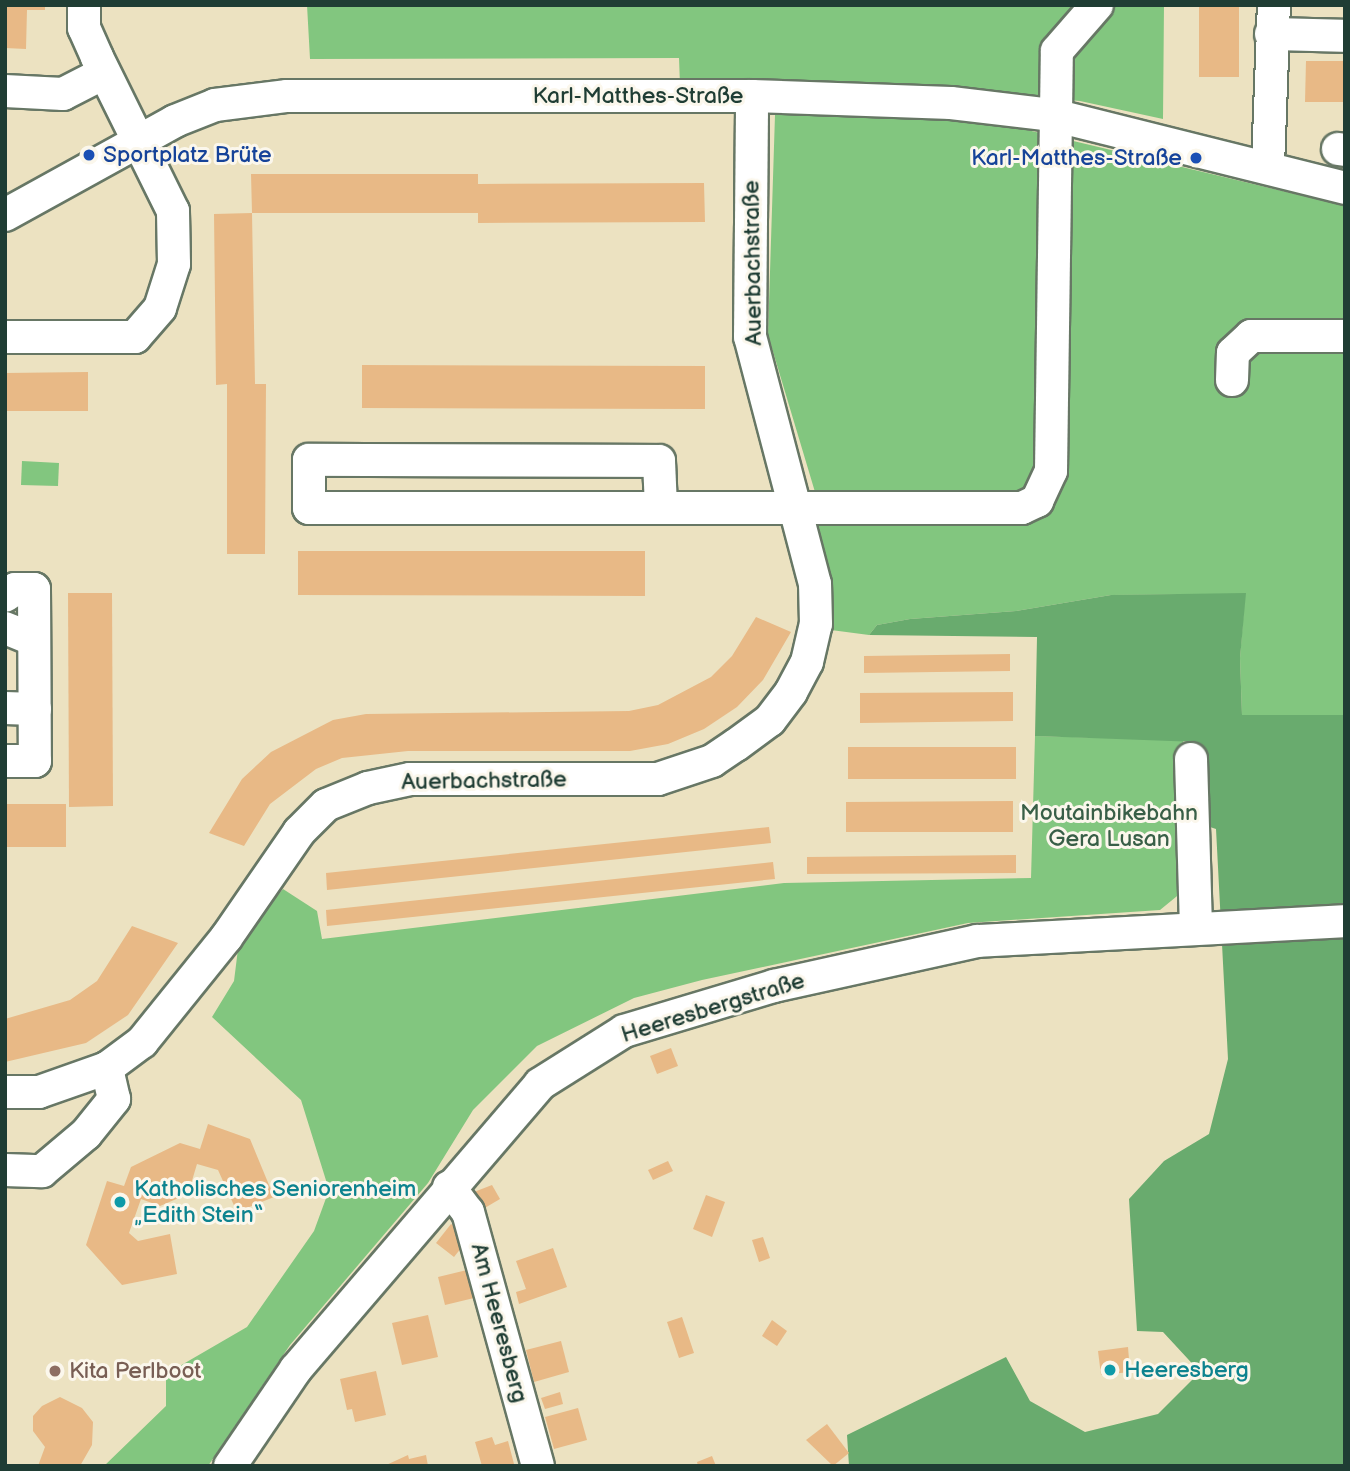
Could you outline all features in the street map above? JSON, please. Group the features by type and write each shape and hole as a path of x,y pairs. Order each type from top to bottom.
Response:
{"street":[{"path":"5,337 135,337 160,308 174,250 173,211 84,28 83,5"},
{"path":"661,507 659,461 309,460 309,508 1022,508 1037,501 1051,471 1053,115 1057,51 1097,5"},
{"path":"1268,166 1272,20 1345,36"},
{"path":"5,91 63,94 104,73"},
{"name":"Karl-Matthes-Straße","path":"5,215 137,141 215,105 286,96 752,96 951,103 1053,115 1268,166 1345,188"},
{"name":"Auerbachstraße","path":"5,1092 39,1092 107,1068 142,1042 226,938 299,832 326,805 368,788 410,779 658,779 712,761 770,719 807,662 816,624 816,584 799,508 750,337 752,96"},
{"path":"1232,380 1233,353 1251,336 1345,336"},
{"path":"5,596 15,589 34,589 34,640 20,709 35,761 5,761"},
{"path":"5,628 34,640"},
{"path":"1191,759 1196,928"},
{"name":"Heeresbergstraße","path":"230,1466 296,1369 449,1186 540,1084 625,1031 774,986 977,941 1345,921"},
{"path":"5,1170 43,1171 86,1134 114,1099 107,1068"},
{"name":"Am Heeresberg","path":"449,1186 468,1212 538,1466"}],"green space":[{"path":"307,5 1164,5 1163,119 1080,101 998,94 680,85 679,58 310,59"},
{"path":"891,113 1019,128 1345,206 1345,715 1242,716 1240,658 1245,594 1111,595 1016,611 910,619 877,625 869,635 831,630 815,492 768,335 775,115"},
{"path":"22,461 59,463 58,486 21,485"},
{"path":"1246,593 1240,658 1242,715 1345,715 1345,1466 849,1466 847,1435 1006,1357 1030,1401 1085,1432 1158,1414 1200,1372 1163,1332 1137,1331 1129,1199 1164,1161 1209,1134 1228,1059 1216,829 1201,824 1198,742 1035,736 1037,637 869,635 877,625 910,619 1016,611 1111,595"},
{"name":"Moutainbikebahn Gera Lusan","path":"1035,736 1183,740 1188,869 1182,892 1160,910 968,923 702,980 634,998 537,1046 473,1110 428,1183 290,1345 208,1466 104,1466 166,1406 166,1374 247,1327 314,1231 329,1190 301,1100 212,1017 234,981 239,941 283,889 317,911 322,939 784,883 1031,878"}],"building":[{"path":"7,5 45,5 45,10 27,10 26,49 5,48"},
{"path":"1199,5 1239,5 1239,77 1199,77"},
{"path":"1306,61 1345,61 1345,102 1305,102"},
{"path":"251,174 478,174 478,184 704,183 705,222 478,223 478,213 252,213"},
{"path":"252,213 255,384 266,384 265,554 227,554 227,384 216,385 214,214"},
{"path":"362,365 705,366 705,409 362,408"},
{"path":"88,372 88,411 5,411 5,373"},
{"path":"298,551 645,551 645,596 298,595"},
{"path":"68,593 112,593 113,806 69,807"},
{"path":"756,617 791,632 763,680 737,707 704,729 668,744 630,751 408,751 342,758 316,769 270,804 244,846 209,833 242,779 271,752 333,720 366,714 629,711 658,705 711,677 732,656"},
{"path":"1010,654 1010,671 864,673 864,656"},
{"path":"1013,692 1013,721 860,723 860,693"},
{"path":"848,747 1016,747 1016,779 848,779"},
{"path":"1013,801 1013,832 846,832 846,802"},
{"path":"5,804 66,804 66,847 5,847"},
{"path":"769,827 771,843 327,890 326,873"},
{"path":"1016,855 1016,873 807,874 807,857"},
{"path":"773,862 775,879 327,926 326,910"},
{"path":"132,926 178,943 128,1015 86,1043 5,1062 5,1019 70,1000 97,981"},
{"path":"671,1048 678,1066 657,1074 650,1056"},
{"name":"Katholisches Seniorenheim „Edith Stein“","path":"208,1124 250,1139 274,1197 237,1212 218,1170 197,1164 188,1194 160,1206 141,1199 129,1233 138,1241 170,1234 177,1274 122,1285 86,1245 107,1181 124,1186 131,1167 180,1143 200,1149"},
{"path":"668,1161 673,1171 653,1180 648,1170"},
{"path":"492,1185 500,1199 483,1209 474,1192"},
{"path":"706,1195 725,1202 712,1237 693,1229"},
{"path":"451,1224 469,1238 454,1257 436,1243"},
{"path":"763,1237 770,1258 759,1262 752,1240"},
{"path":"553,1248 567,1287 519,1304 516,1292 526,1289 516,1261"},
{"path":"467,1270 474,1298 445,1305 438,1277"},
{"path":"428,1315 438,1357 402,1365 392,1323"},
{"path":"682,1317 694,1353 679,1358 667,1322"},
{"path":"772,1320 787,1331 777,1346 762,1336"},
{"path":"561,1341 569,1372 534,1382 526,1350"},
{"path":"1128,1347 1130,1372 1101,1375 1098,1351"},
{"path":"376,1371 386,1415 355,1422 352,1409 347,1410 340,1379"},
{"path":"560,1392 563,1404 545,1409 541,1398"},
{"path":"60,1397 82,1408 93,1422 92,1445 80,1466 38,1466 45,1447 33,1431 33,1416 42,1406"},
{"path":"578,1408 587,1440 554,1449 545,1417"},
{"path":"827,1424 849,1453 833,1466 806,1440"},
{"path":"492,1437 495,1445 508,1441 514,1464 482,1466 475,1442"},
{"path":"408,1455 409,1459 426,1455 428,1466 384,1466"},
{"path":"712,1456 716,1466 698,1466 697,1462"}],"place":[{"name":"Sportplatz Brüte","path":"89,155"},
{"name":"Karl-Matthes-Straße","path":"1196,158"},
{"name":"Katholisches Seniorenheim „Edith Stein“","path":"120,1202"},
{"name":"Heeresberg","path":"1110,1370"},
{"name":"Kita Perlboot","path":"55,1371"}]}
